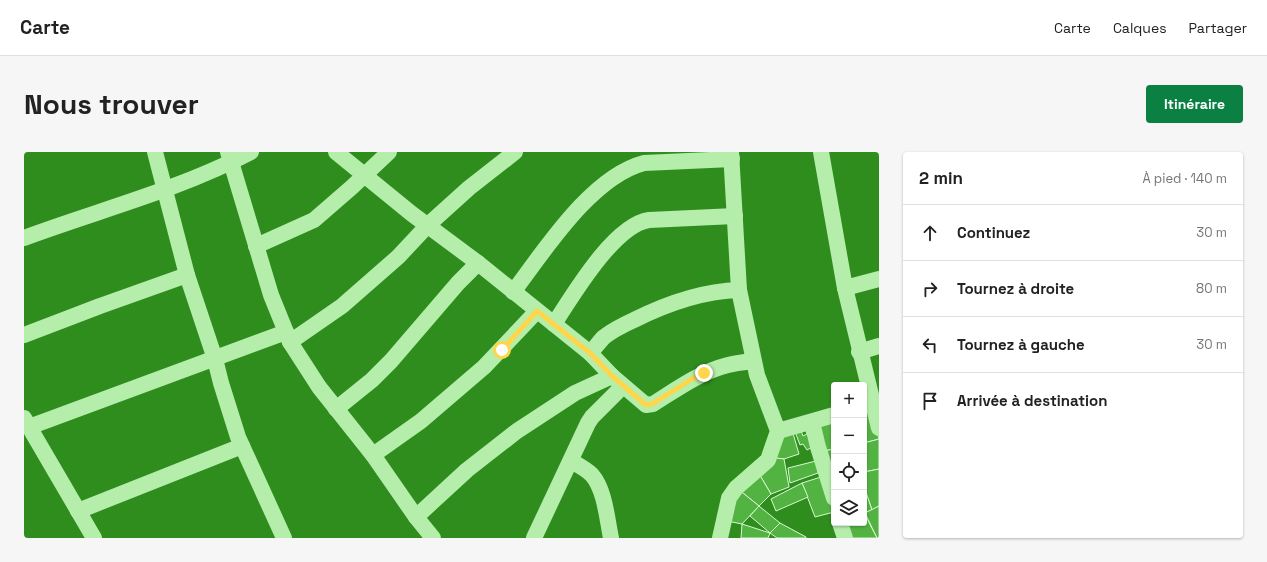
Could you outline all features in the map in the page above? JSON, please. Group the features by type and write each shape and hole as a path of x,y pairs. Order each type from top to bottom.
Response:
{"street":[{"path":"155,152 187,275 242,446 284,538"},
{"path":"24,238 165,189 229,157 251,152"},
{"path":"336,152 412,214 478,264 590,353 643,404 649,405 704,373 728,365 753,361"},
{"path":"256,246 314,220 390,152"},
{"path":"94,538 26,424 215,359 288,337 342,306 398,257 428,225 469,188 515,152"},
{"path":"821,152 845,288 879,428"},
{"path":"513,292 576,212 604,184 618,174 632,166 644,163 731,156 739,290 753,361 761,387 778,431 768,460 736,488 729,498 720,538"},
{"path":"229,157 271,295 288,337 319,387 373,456 416,517 433,538"},
{"path":"554,324 586,274 615,242 636,224 650,220 735,216"},
{"path":"336,409 372,380 391,361 458,283 478,264"},
{"path":"24,335 187,275"},
{"path":"845,288 879,279"},
{"path":"590,353 605,337 617,329 668,305 706,293 723,290 739,290"},
{"path":"373,456 421,421 484,367 537,311"},
{"path":"860,352 879,346"},
{"path":"534,538 588,423 618,381"},
{"path":"416,517 467,470 517,431 575,393 618,381"},
{"path":"778,431 831,416"},
{"path":"812,422 831,490"},
{"path":"78,511 242,446"},
{"path":"571,461 591,474 600,488 611,538"},
{"path":"841,526 845,538"}],"building":[{"path":"870,408 879,439 867,442 867,418 867,409"},
{"path":"831,420 831,450 824,451 817,424"},
{"path":"804,426 816,445 807,450 803,444 800,445 794,429 800,428 803,436 807,434"},
{"path":"792,430 799,454 784,459 776,458 777,435"},
{"path":"879,439 879,469 867,471 867,442"},
{"path":"831,450 831,471 824,451"},
{"path":"776,458 784,459 789,487 771,494 758,472"},
{"path":"816,461 818,473 790,483 788,468"},
{"path":"879,469 879,506 872,510 867,496 867,471"},
{"path":"758,472 771,494 759,506 738,489"},
{"path":"824,476 831,501 831,513 815,517 802,483"},
{"path":"802,483 808,497 776,511 771,499"},
{"path":"738,489 759,506 742,524 727,521"},
{"path":"867,496 872,510 867,512"},
{"path":"759,506 780,523 770,533 750,516"},
{"path":"879,506 879,538 877,538 867,517 867,512"},
{"path":"867,519 877,538 848,538 844,526 867,526"},
{"path":"780,523 806,538 777,538 770,533"},
{"path":"742,524 770,533 768,538 741,538"}],"route":[{"path":"502,350 537,311 590,353 612,376 643,404 652,404 704,373"}]}
